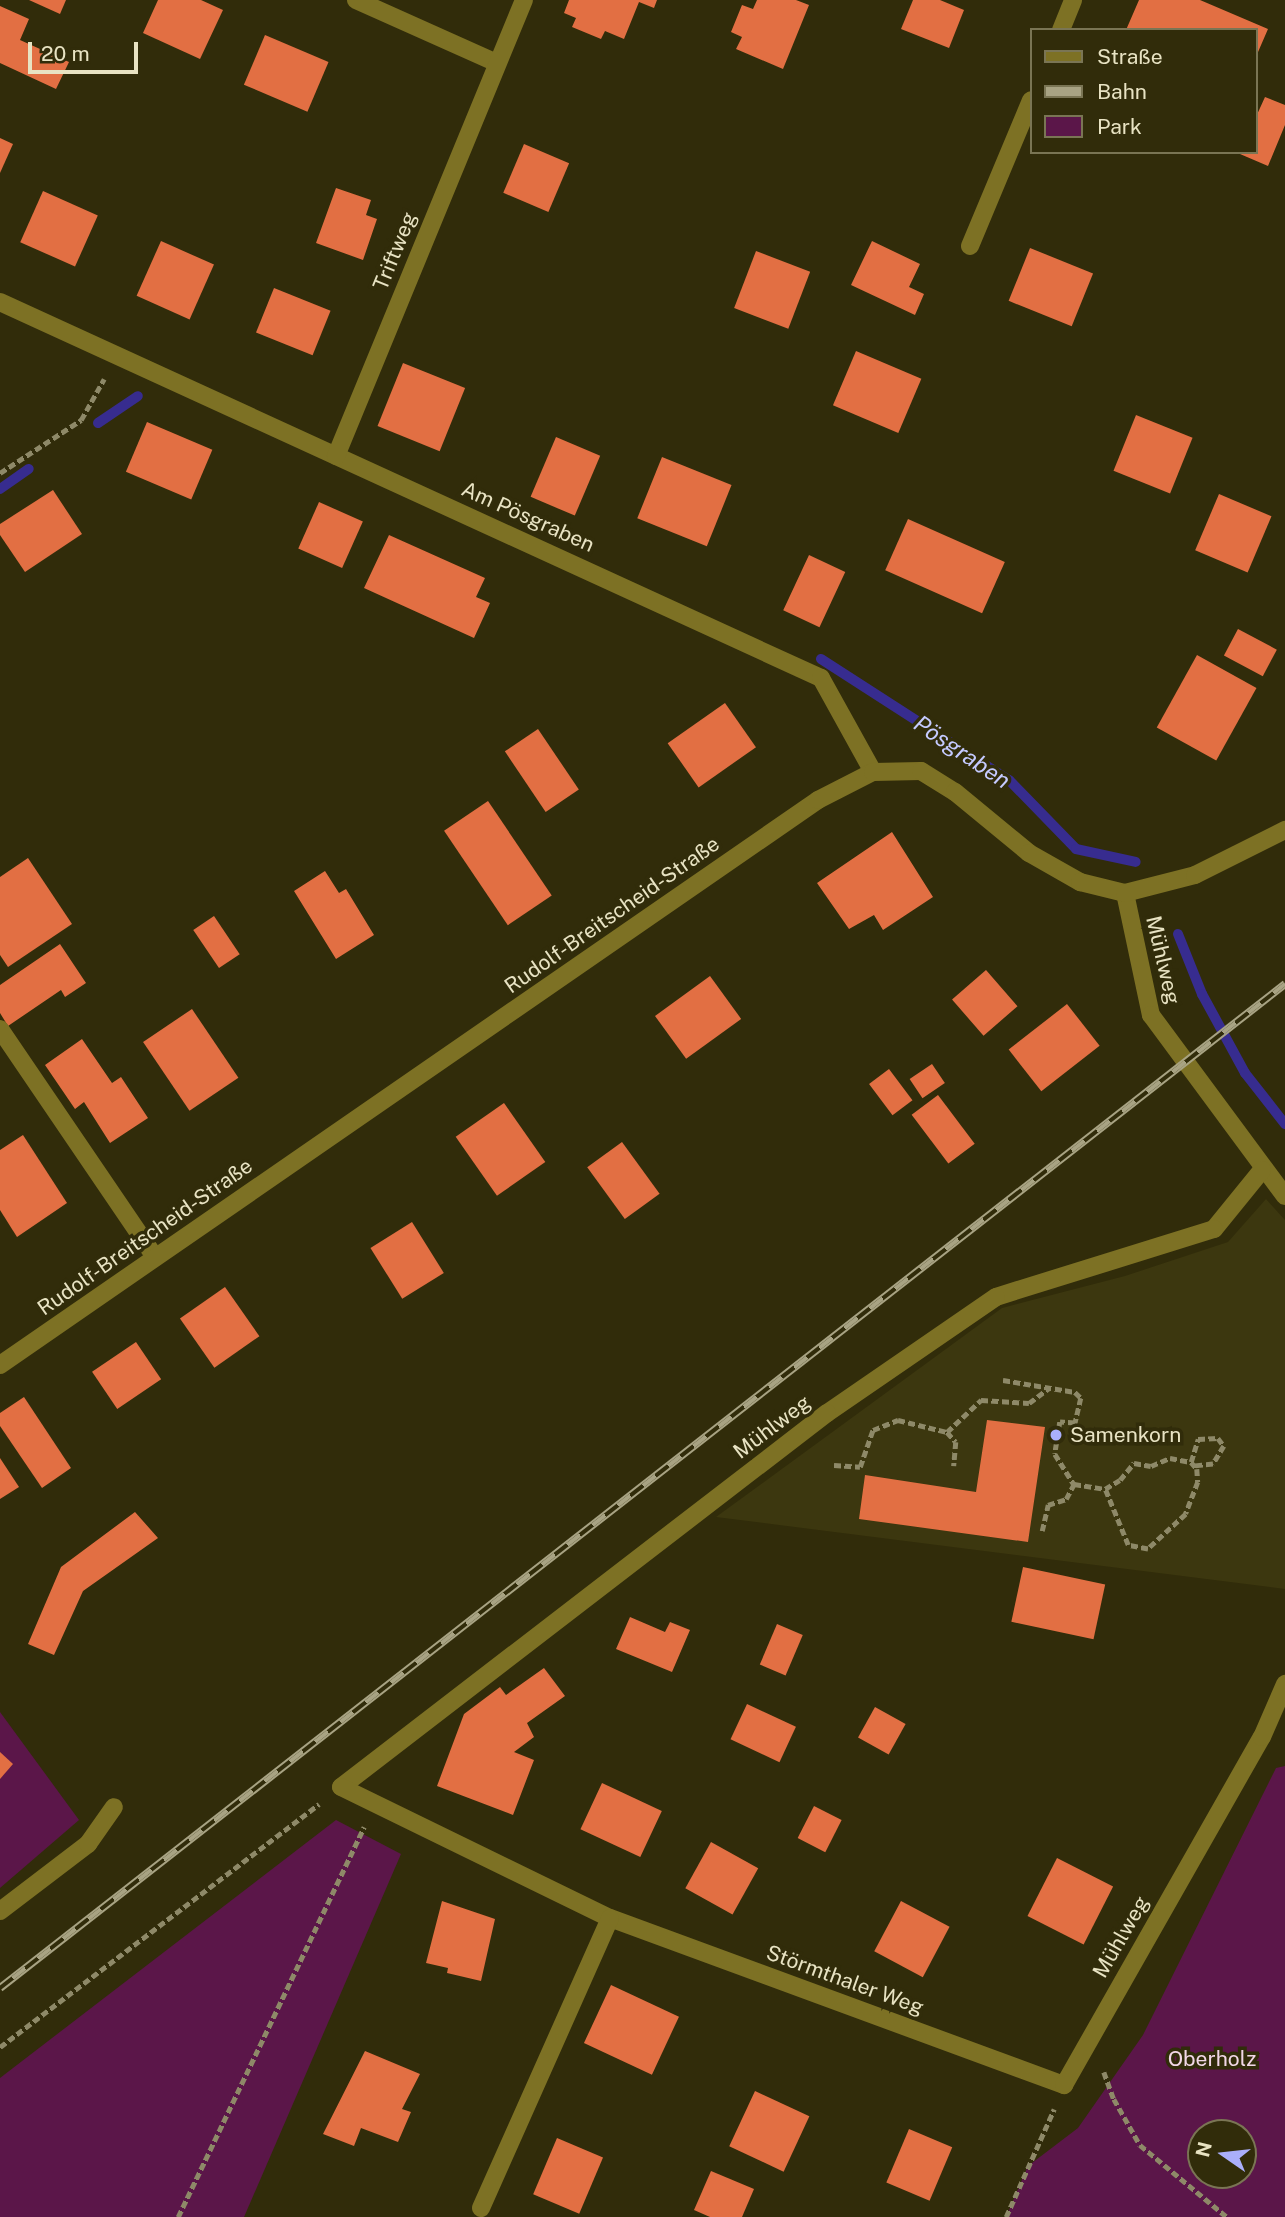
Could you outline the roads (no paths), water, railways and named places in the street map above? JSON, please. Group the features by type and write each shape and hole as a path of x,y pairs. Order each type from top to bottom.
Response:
{"street":[{"path":"356,0 497,63"},
{"name":"Triftweg","path":"336,456 524,0"},
{"path":"1061,28 1073,0"},
{"path":"970,246 1030,102"},
{"name":"Am Pösgraben","path":"0,302 821,678 873,772"},
{"name":"Rudolf-Breitscheid-Straße","path":"0,1365 818,800 873,772 921,771 955,792 1029,853 1080,882 1125,893 1195,875 1285,830"},
{"name":"Mühlweg","path":"1125,893 1151,1015 1262,1170 1285,1196"},
{"path":"0,1029 155,1257"},
{"name":"Mühlweg","path":"341,1787 827,1413 996,1297 1213,1229 1262,1170"},
{"name":"Mühlweg","path":"1064,2085 1262,1737 1285,1685"},
{"name":"Störmthaler Weg","path":"341,1787 610,1918 1064,2085"},
{"path":"0,1911 88,1844 114,1807"},
{"path":"481,2208 610,1918"}],"waterway":[{"name":"Pösgraben","path":"98,423 138,396"},
{"name":"Pösgraben","path":"0,489 29,469"},
{"name":"Pösgraben","path":"821,659 1009,780 1076,849 1136,862"},
{"name":"Pösgraben","path":"1178,934 1202,994 1245,1073 1285,1124"}],"railway":[{"path":"0,1988 1285,984"}],"place":[{"name":"Samenkorn","path":"1056,1435"}],"park label":[{"name":"Oberholz","path":"1212,2059"}]}
